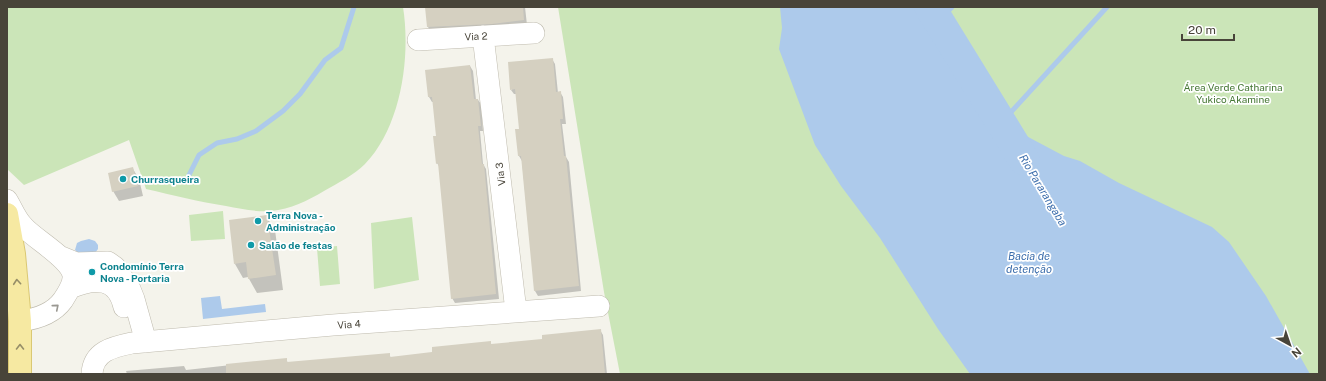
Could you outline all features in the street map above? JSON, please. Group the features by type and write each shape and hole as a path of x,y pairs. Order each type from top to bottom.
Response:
{"main road":[{"path":"7,214 14,254 14,319 20,374"}],"street":[{"name":"Via 2","path":"418,40 534,33"},
{"name":"Via 3","path":"483,36 516,311"},
{"path":"7,200 22,225 59,256 69,267 73,276 70,288 58,307 42,317 14,319"},
{"path":"59,256 76,263 108,262 115,267 127,284 134,299 139,343"},
{"path":"70,288 85,282 99,281 113,287 118,292 139,343"},
{"name":"Via 4","path":"92,374 94,361 102,353 117,346 139,343 202,336 516,311 599,306"}],"green space":[{"path":"7,7 403,7 406,47 404,69 395,111 387,131 377,149 361,168 318,195 299,204 271,211 248,210 146,189 129,140 24,185 7,169"},
{"name":"Área Verde Catharina Yukico Akamine","path":"558,7 1319,7 1319,374 1159,374 991,105 1155,374 620,374 604,292"},
{"path":"223,211 225,239 191,241 189,215"},
{"path":"412,217 419,280 374,289 371,223"},
{"path":"337,246 340,284 320,286 317,248"}],"water":[{"name":"Bacia de detenção","path":"780,7 930,7 1002,123 1064,156 1080,161 1119,183 1212,227 1229,242 1266,296 1310,374 970,374 938,329 880,238 841,186 815,145 779,49 782,28"},
{"path":"89,239 95,241 98,245 98,249 95,253 78,253 75,250 77,243"},
{"path":"220,296 222,309 265,304 266,312 203,319 201,298"}],"building":[{"path":"425,7 523,7 524,20 492,24 427,27"},
{"path":"553,58 556,92 561,91 563,119 560,119 564,156 566,156 579,286 534,291 521,156 518,156 515,129 519,129 515,89 510,90 508,62"},
{"path":"470,65 474,99 478,99 481,126 478,126 482,164 484,164 496,294 451,299 438,163 436,164 433,136 436,136 432,97 428,97 425,70"},
{"name":"Churrasqueira","path":"133,167 138,186 112,192 108,173"},
{"name":"Salão de festas","path":"267,215 276,275 248,279 246,262 234,264 229,220"},
{"path":"601,329 605,374 226,374 226,364 287,358 287,362 390,353 390,357 432,352 432,347 491,341 491,344 542,339 542,335"}],"waterway":[{"path":"189,175 199,155 217,143 237,139 256,131 283,111 300,94 325,60 341,48 354,7"},
{"name":"Rio Pararangaba","path":"930,7 1024,160"},
{"path":"939,21 952,7"},
{"path":"1001,123 1107,7"}],"place":[{"name":"Churrasqueira","path":"123,179"},
{"name":"Terra Nova - Administração","path":"258,221"},
{"name":"Salão de festas","path":"251,245"},
{"name":"Condomínio Terra Nova - Portaria","path":"92,272"}]}
